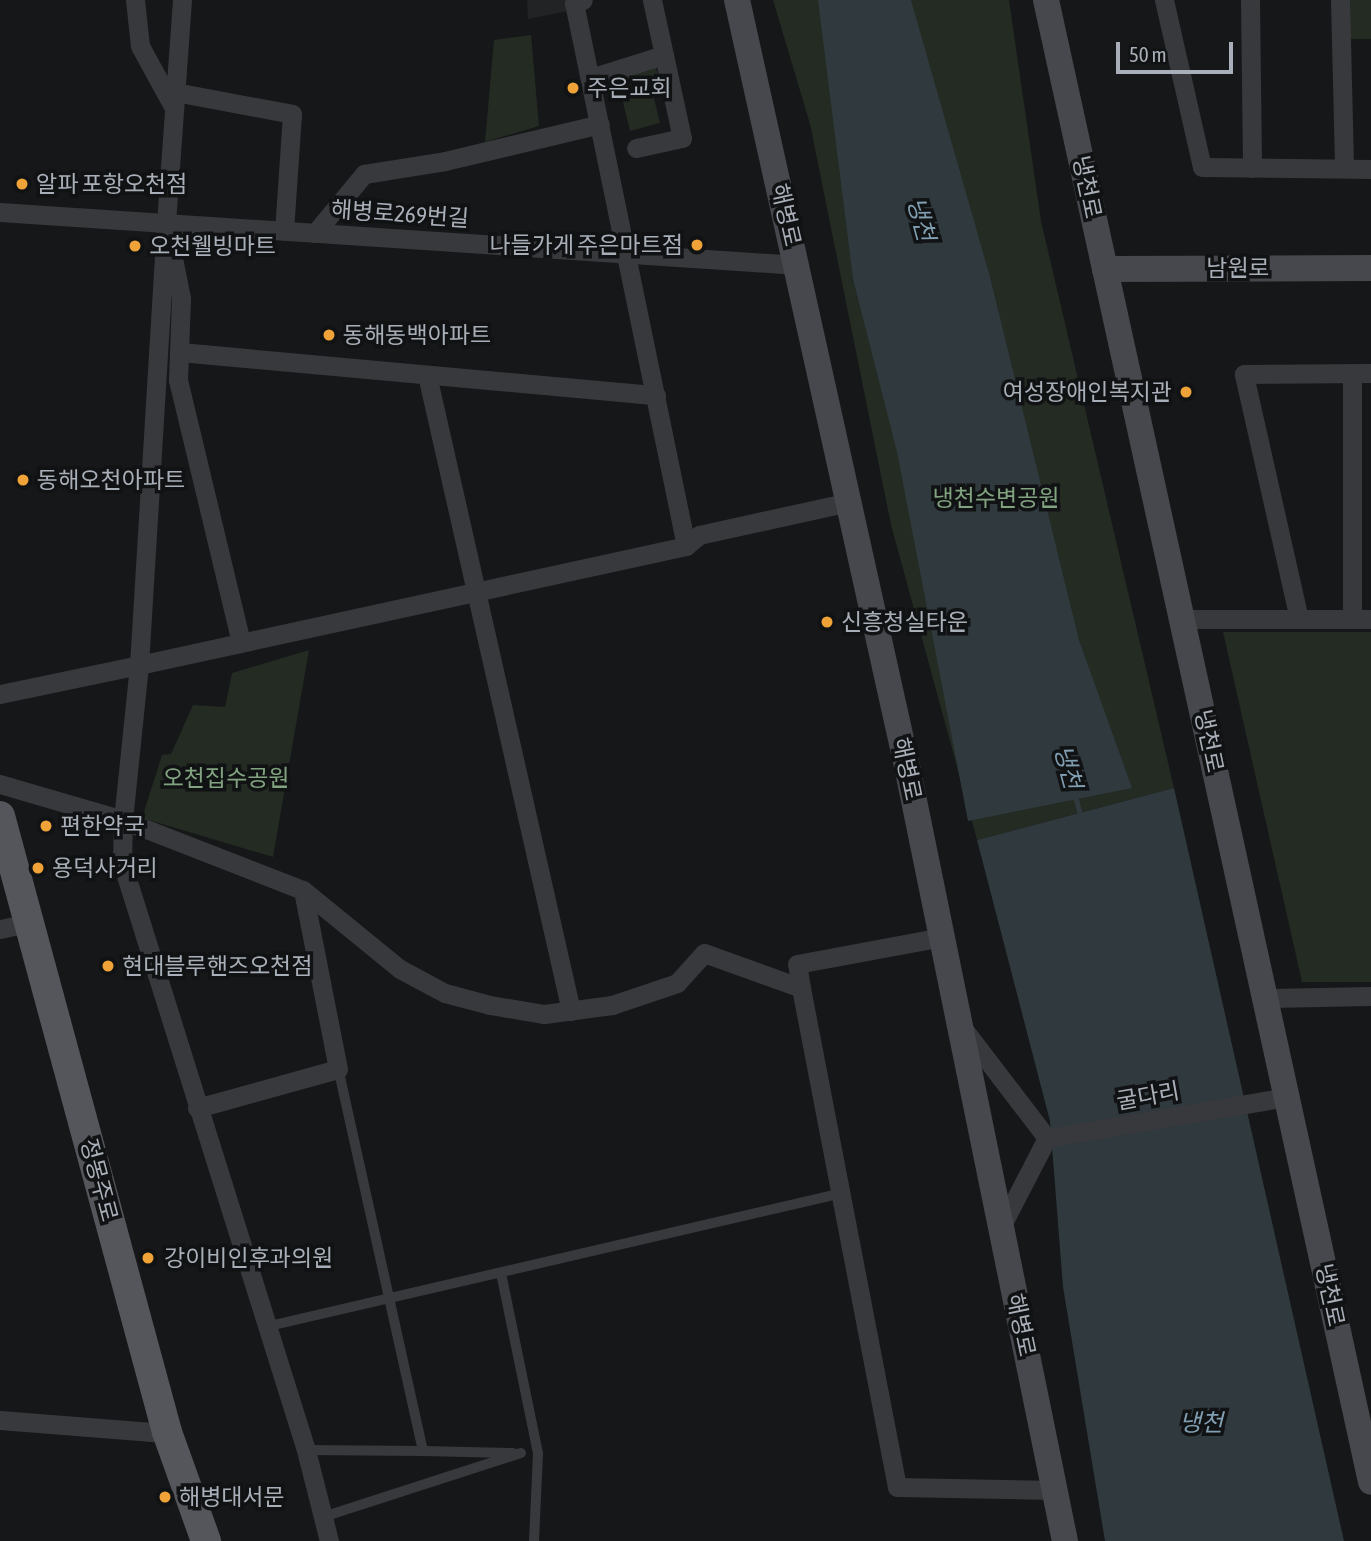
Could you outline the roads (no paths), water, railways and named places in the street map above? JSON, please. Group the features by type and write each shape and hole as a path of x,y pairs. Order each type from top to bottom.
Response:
{"main road":[{"name":"해병로","path":"737,0 849,502 942,937 1065,1541"},
{"name":"냉천로","path":"1046,0 1371,1482"},
{"name":"남원로","path":"1105,269 1371,268"},
{"name":"정몽주로","path":"0,816 167,1433 206,1541"}],"street":[{"path":"135,0 140,46 175,100"},
{"path":"182,0 139,665 123,820 122,863 265,1328 306,1450 329,1541"},
{"path":"583,0 574,3 628,254 686,546"},
{"path":"636,148 682,138 652,0"},
{"path":"1164,0 1202,167 1371,169"},
{"path":"1250,0 1252,168"},
{"path":"1340,0 1344,168"},
{"path":"590,78 664,55"},
{"path":"175,100 292,114 284,231"},
{"path":"315,233 364,174 445,161 600,124"},
{"name":"해병로269번길","path":"0,212 797,265"},
{"path":"166,223 181,298 178,380 242,643"},
{"path":"180,352 656,395"},
{"path":"1182,619 1299,619 1361,619 1361,373 1244,374 1299,619"},
{"path":"427,374 571,1010"},
{"path":"0,694 686,546 699,535 849,502"},
{"path":"0,784 123,820 303,890 371,950 445,993 544,1014 612,1005 677,983 704,953 801,988"},
{"path":"197,1108 338,1069 303,890"},
{"path":"0,929 29,923"},
{"path":"942,937 797,964 838,1194 897,1487 1055,1490"},
{"path":"1265,998 1371,996"},
{"path":"959,1023 1049,1138 1001,1227"},
{"name":"굴다리","path":"1049,1138 1287,1097"},
{"path":"0,1420 167,1433"}],"lane":[{"path":"338,1069 386,1297 423,1451"},
{"path":"265,1328 386,1297 501,1273 838,1194"},
{"path":"501,1273 538,1453 534,1541"},
{"path":"306,1450 538,1453"},
{"path":"323,1517 521,1453"}],"water":[{"name":"냉천수변공원","path":"818,0 911,0 990,277 1079,640 1132,788 968,821 897,452 853,279"},
{"name":"냉천","path":"1174,788 1344,1541 1105,1541 1063,1287 1050,1121 977,840"}],"waterway":[{"name":"냉천","path":"1075,794 1081,816"}],"place":[{"name":"주은교회","path":"573,88"},
{"name":"알파 포항오천점","path":"22,184"},
{"name":"나들가게 주은마트점","path":"697,245"},
{"name":"오천웰빙마트","path":"135,246"},
{"name":"동해동백아파트","path":"329,335"},
{"name":"여성장애인복지관","path":"1186,392"},
{"name":"동해오천아파트","path":"23,480"},
{"name":"신흥청실타운","path":"827,622"},
{"name":"편한약국","path":"46,826"},
{"name":"용덕사거리","path":"38,868"},
{"name":"현대블루핸즈오천점","path":"108,966"},
{"name":"강이비인후과의원","path":"148,1258"},
{"name":"해병대서문","path":"165,1497"}],"park label":[{"name":"오천집수공원","path":"226,778"}]}
